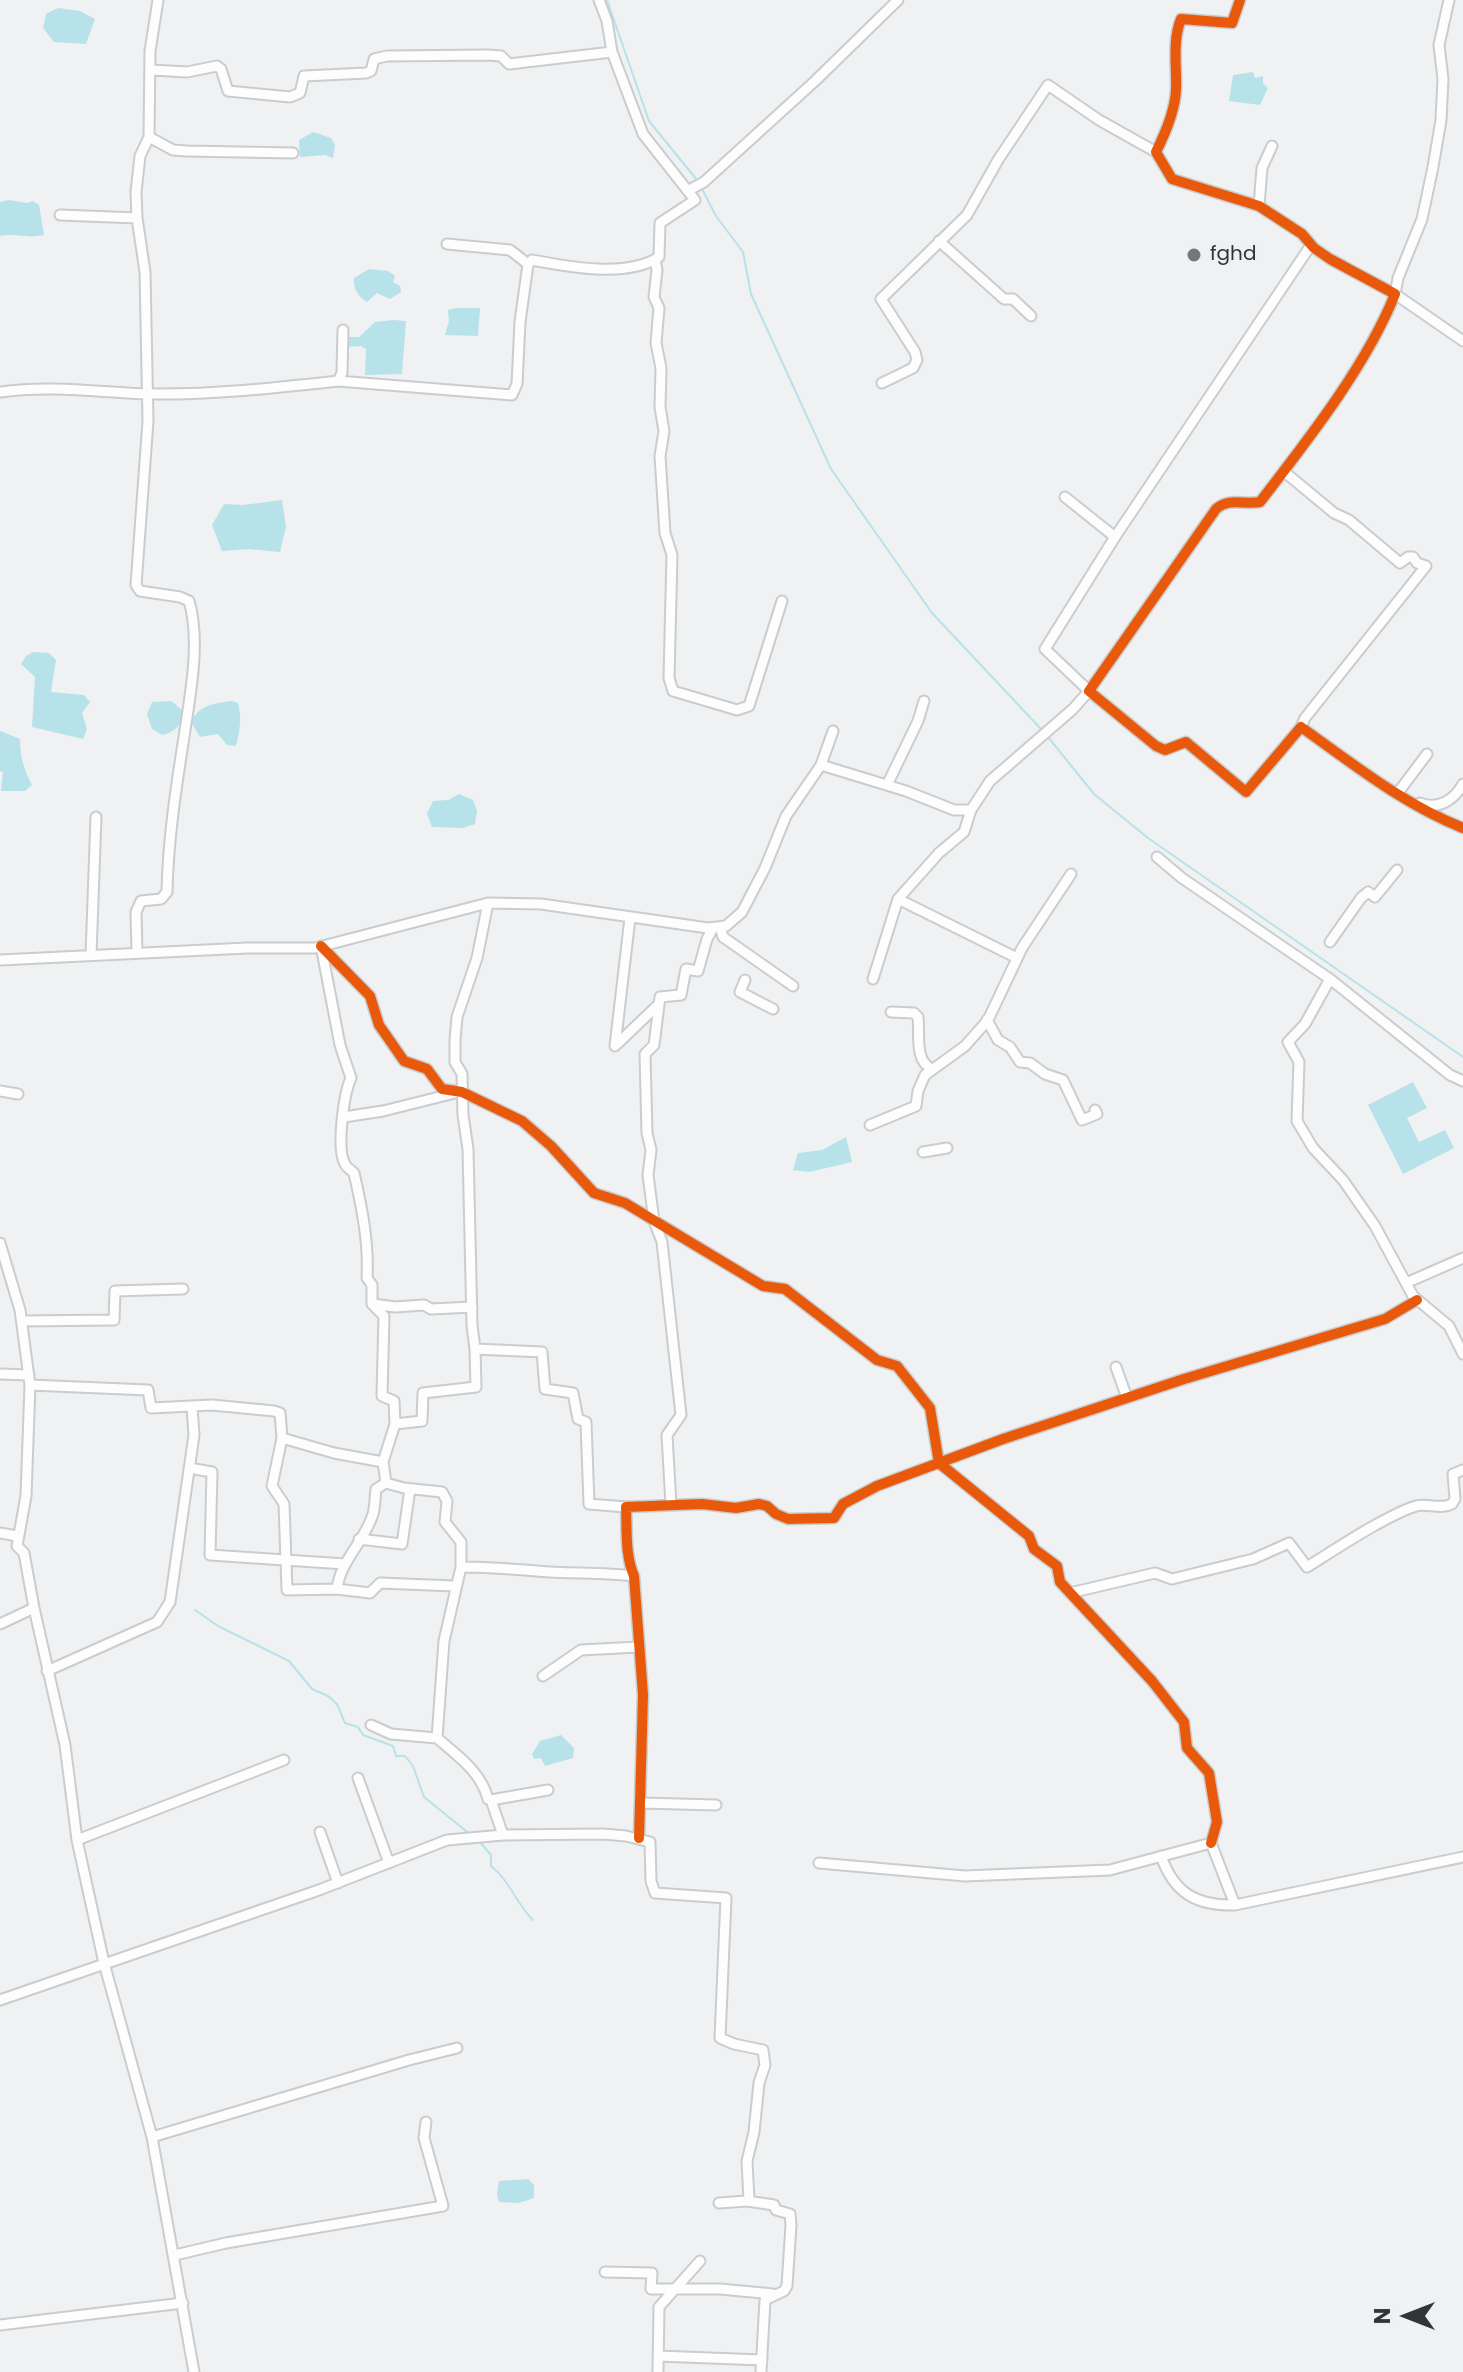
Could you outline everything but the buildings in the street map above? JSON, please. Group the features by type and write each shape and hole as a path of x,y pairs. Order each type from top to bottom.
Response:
{"street":[{"path":"137,953 136,912 141,901 161,899 167,892 192,668 193,614 189,601 140,591 136,585 148,421 145,272 137,218 140,156 149,137 150,51 158,0"},
{"path":"0,392 34,388 147,394 251,390 338,381 512,395 517,384 520,322 528,264 532,260 624,270 646,266 659,257 660,223 695,200 643,134 612,52 607,21 599,0"},
{"path":"689,190 704,182 898,0"},
{"path":"1156,152 1176,94 1174,75 1181,19 1232,23 1240,0"},
{"path":"873,979 898,899 939,853 964,832 971,810 990,781 1089,691 1216,509 1232,501 1248,505 1260,502 1383,325 1422,219 1433,167 1441,120 1443,79 1439,45 1449,0"},
{"path":"152,70 187,72 217,66 221,69 228,91 290,97 300,93 304,76 366,73 371,71 374,59 387,56 488,55 501,56 509,64 527,64 612,52"},
{"path":"882,383 913,368 917,360 881,299 967,215 998,160 1048,85 1099,120 1156,152 1172,179 1259,206 1302,234 1330,259 1395,294 1463,341"},
{"path":"149,137 173,150 293,153"},
{"path":"1259,206 1262,168 1272,146"},
{"path":"60,215 137,218"},
{"path":"939,241 1004,299 1013,299 1031,316"},
{"path":"447,244 510,250 528,264"},
{"path":"1281,475 1287,474 1400,563 1413,557 1417,563 1426,566 1301,727 1246,792 1186,742 1165,750 1156,746 1089,691 1045,649 1115,537 1311,245"},
{"path":"655,260 654,297 659,308 656,343 660,359 660,407 664,431 660,456 665,533 672,555 669,678 673,691 737,710 749,706 782,601"},
{"path":"338,381 342,373 343,330"},
{"path":"1065,497 1115,537"},
{"path":"887,785 918,721 924,701"},
{"path":"1301,727 1397,794 1463,828"},
{"path":"0,960 321,946 488,903 541,904 717,927 734,922 742,912 765,868 786,816 821,765 833,731"},
{"path":"1397,794 1427,754"},
{"path":"821,765 954,810 971,810"},
{"path":"1413,803 1428,806 1446,803 1463,784"},
{"path":"91,955 96,817"},
{"path":"1157,857 1194,887 1330,979 1450,1075 1463,1081"},
{"path":"1330,942 1361,898 1368,892 1375,897 1397,870"},
{"path":"870,1125 916,1106 925,1075 965,1046 987,1020 1044,911 1071,874"},
{"path":"898,899 1017,958"},
{"path":"395,1424 422,1421 423,1393 476,1387 468,1149 462,1074 455,1062 457,1017 477,958 488,903"},
{"path":"630,918 615,1046 659,1004"},
{"path":"717,927 723,937 793,986"},
{"path":"671,1505 667,1435 681,1415 662,1242 654,1221 648,1175 651,1150 647,1133 645,1054 654,1045 660,997 681,995 686,969 698,971 707,939 717,927"},
{"path":"321,946 370,996 379,1025 404,1061 427,1069 442,1089 462,1092 522,1121 551,1146 594,1193 625,1203 763,1286 785,1289 877,1360 897,1366 930,1408 939,1463 1029,1536 1034,1549 1057,1566 1060,1582 1152,1681 1184,1722 1187,1748 1209,1773 1217,1822 1211,1843 1235,1905"},
{"path":"321,946 340,1045 351,1078 344,1093 341,1152 345,1166 354,1173 362,1211 372,1304 384,1316 382,1396 394,1401 395,1424 383,1462 386,1483"},
{"path":"1330,979 1305,1024 1288,1042 1299,1062 1297,1121 1313,1148 1343,1180 1375,1226 1417,1300 1449,1326 1463,1354"},
{"path":"745,980 740,992 773,1009"},
{"path":"891,1012 914,1013 918,1017 919,1051 923,1063 932,1069"},
{"path":"987,1020 998,1040 1010,1047 1020,1062 1030,1063 1045,1074 1063,1080 1082,1120 1097,1114 1095,1110"},
{"path":"0,1091 18,1094"},
{"path":"344,1117 462,1092"},
{"path":"923,1152 947,1148"},
{"path":"0,1243 22,1321 29,1380 26,1496 17,1546 24,1553 65,1745 77,1840 104,1963 152,2137 194,2372"},
{"path":"1406,1283 1463,1258"},
{"path":"22,1321 114,1320 115,1291 183,1289"},
{"path":"475,1349 542,1352 545,1389 573,1393 574,1412 578,1419 586,1422 589,1504 736,1508 759,1504 788,1519 834,1518 843,1504 877,1486 1184,1379 1385,1319 1417,1300"},
{"path":"372,1304 395,1307 424,1305 431,1309 472,1307"},
{"path":"1116,1367 1127,1398"},
{"path":"0,1374 29,1380 148,1390 151,1408 212,1405 280,1413 282,1438 272,1486 284,1504 287,1590 337,1589 370,1593 380,1583 454,1586"},
{"path":"47,1671 157,1622 170,1602 194,1435 192,1407"},
{"path":"282,1438 334,1453 383,1462"},
{"path":"189,1468 212,1472 210,1555 345,1564"},
{"path":"1070,1593 1155,1573 1172,1579 1253,1559 1289,1543 1307,1567 1393,1516 1420,1505 1445,1507 1452,1504 1455,1499 1453,1474 1463,1470"},
{"path":"337,1589 345,1564 373,1516 376,1489 386,1483 442,1492 447,1501 445,1522 461,1542 461,1567 454,1586 444,1641 437,1738"},
{"path":"359,1539 402,1544 410,1489"},
{"path":"626,1507 630,1550 628,1561 634,1576 643,1695 639,1838"},
{"path":"0,1533 17,1536"},
{"path":"461,1567 592,1571 634,1576"},
{"path":"0,1624 34,1608"},
{"path":"543,1676 581,1650 638,1647"},
{"path":"371,1725 391,1734 437,1738 484,1783 503,1835"},
{"path":"77,1840 284,1760"},
{"path":"358,1778 389,1863"},
{"path":"491,1800 548,1790"},
{"path":"641,1803 716,1805"},
{"path":"320,1832 338,1883"},
{"path":"0,2000 338,1883 447,1840 503,1835 603,1834 639,1838 650,1842 651,1881 655,1893 726,1898 720,2038 763,2050 765,2065 759,2083 754,2132 747,2161 747,2201"},
{"path":"819,1863 965,1876 1110,1870 1211,1843"},
{"path":"1161,1856 1174,1885 1197,1900 1217,1906 1235,1905 1463,1857"},
{"path":"152,2137 457,2048"},
{"path":"175,2255 226,2243 443,2206 424,2138 426,2122"},
{"path":"719,2203 747,2201 774,2205 776,2210 790,2214 787,2286 765,2300 761,2372"},
{"path":"658,2372 659,2307 700,2261"},
{"path":"605,2272 652,2273 651,2289 720,2289 776,2294"},
{"path":"0,2325 183,2303"},
{"path":"658,2356 762,2360"}],"water":[{"path":"58,8 80,11 95,19 86,44 54,42 43,28 46,14"},
{"path":"1253,72 1255,78 1263,76 1263,83 1268,88 1260,105 1229,101 1233,75"},
{"path":"313,132 331,138 335,145 333,158 325,155 300,157 299,140"},
{"path":"33,201 39,205 44,235 0,236 0,202"},
{"path":"369,269 388,271 395,276 393,282 400,286 401,292 390,299 377,293 367,302 357,292 354,278"},
{"path":"480,308 478,336 445,335 448,310"},
{"path":"406,321 402,374 365,375 366,349 361,346 346,347 346,337 359,337 375,322"},
{"path":"282,500 286,527 280,552 249,549 222,551 212,525 224,504"},
{"path":"33,652 49,653 56,660 51,692 84,695 90,702 82,713 87,729 83,739 32,727 35,677 21,664"},
{"path":"171,701 182,710 181,720 175,729 163,735 152,729 147,714 152,702"},
{"path":"231,701 238,703 240,714 236,746 227,745 218,734 200,737 191,722 195,716 208,706"},
{"path":"0,731 20,739 23,763 32,785 25,791 1,791"},
{"path":"459,794 473,800 477,811 475,824 463,828 432,827 427,814 433,801 448,800"},
{"path":"1413,1082 1427,1108 1407,1118 1419,1142 1445,1130 1454,1148 1403,1174 1368,1105"},
{"path":"846,1137 852,1162 809,1172 793,1170 798,1153 822,1150"},
{"path":"561,1735 574,1748 573,1758 545,1766 541,1758 534,1759 532,1754 540,1741"},
{"path":"528,2179 534,2185 534,2198 519,2203 499,2202 499,2181"}],"waterway":[{"path":"607,0 649,121 697,180"},
{"path":"702,189 716,216 743,252 751,294 831,469 932,613 1041,729"},
{"path":"1048,737 1094,794 1148,838 1463,1057"},
{"path":"195,1610 218,1626 289,1661 312,1689 337,1704 345,1723 358,1727 363,1735 393,1746 396,1756 405,1756 413,1766 424,1797 471,1835"},
{"path":"479,1841 491,1855 491,1866 533,1920"}],"cycle path":[{"path":"1240,0 1232,23 1181,19 1176,45 1174,106 1156,152 1172,179 1259,206 1302,234 1314,248 1330,259 1395,294 1352,375 1260,502 1232,502 1216,509 1089,691 1156,746 1165,750 1186,742 1246,792 1301,727 1399,795 1463,828"},
{"path":"321,946 370,996 379,1025 404,1061 427,1069 442,1089 462,1092 522,1121 551,1146 594,1193 625,1203 763,1286 785,1289 877,1360 897,1366 930,1408 939,1463 1029,1536 1034,1549 1057,1566 1060,1582 1152,1681 1184,1722 1187,1748 1209,1773 1217,1822 1211,1843"},
{"path":"639,1838 643,1695 626,1507 702,1504 736,1508 759,1504 788,1519 834,1518 843,1504 877,1486 1003,1439 1184,1379 1385,1319 1417,1300"}],"place":[{"name":"fghd","path":"1194,255"}]}
